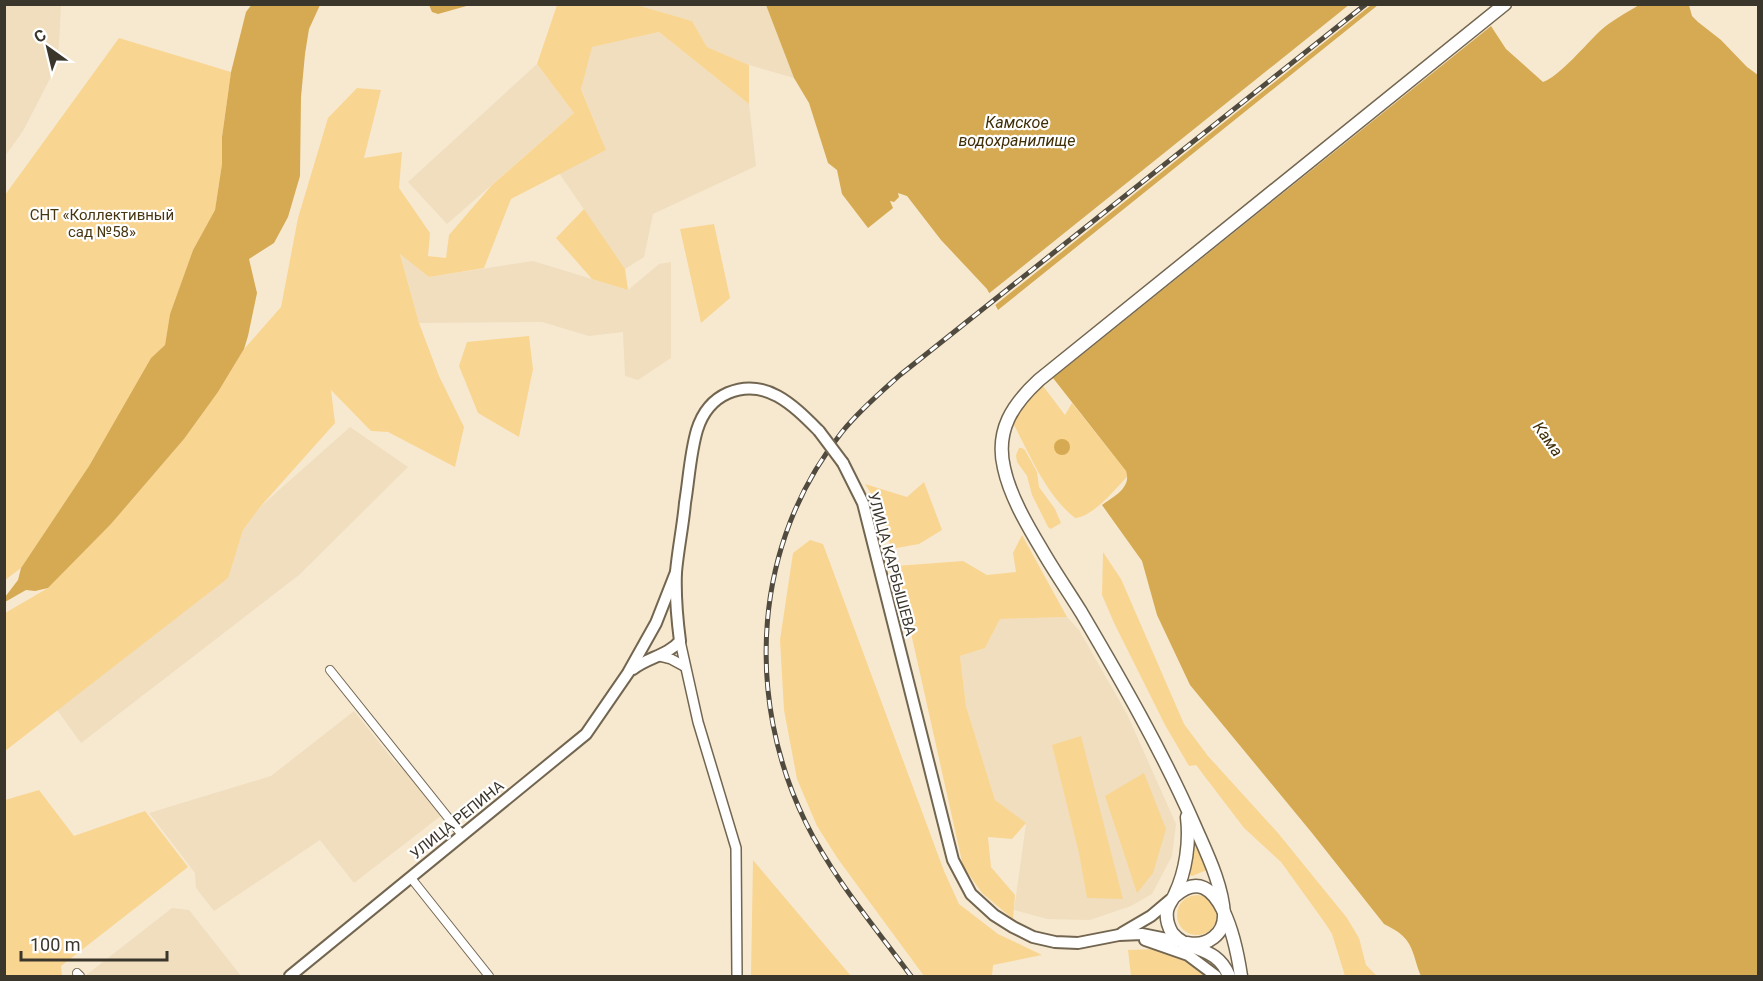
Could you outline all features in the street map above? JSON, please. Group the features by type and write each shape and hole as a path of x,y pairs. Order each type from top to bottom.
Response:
{"main road":[{"path":"1241,976 1213,867 1185,804 1144,724 1038,543 1007,480 1002,436 1010,414 1024,394 1505,4"},
{"name":"УЛИЦА КАРБЫШЕВА","path":"680,641 676,572 692,453 698,428 708,408 722,396 741,388 751,387 765,390 788,402 819,431 843,463 865,510 953,860 971,894 994,915 1013,927 1043,940 1078,943 1119,934 1153,935 1188,943"},
{"name":"УЛИЦА РЕПИНА","path":"290,976 586,734 628,673 656,624 676,572"},
{"path":"656,624 663,621 678,622"},
{"path":"628,673 642,662 674,648 680,641"},
{"path":"1185,804 1188,842 1175,896 1167,912 1168,923 1177,938 1208,952 1219,960 1229,976"},
{"path":"1175,896 1189,888 1199,887 1214,894 1222,907 1223,922 1216,935 1203,943 1188,943"},
{"name":"УЛИЦА КАРБЫШЕВА","path":"1119,934 1151,916 1175,896"},
{"path":"1119,934 1154,942 1179,951 1216,976"}],"street":[{"name":"УЛИЦА КАРБЫШЕВА","path":"680,641 698,722 736,848 737,976"},
{"path":"659,656 671,658 684,666"},
{"path":"330,670 462,836"},
{"path":"411,878 489,976"}],"shaded area":[{"path":"5,4 61,5 58,63 23,131 5,156"},
{"path":"637,5 766,5 794,78 749,65 707,47 692,21"},
{"path":"659,32 749,104 756,166 653,214 644,257 625,269 559,173 606,150 581,88 591,47"},
{"path":"537,64 574,113 447,224 408,182"},
{"path":"400,253 429,277 533,261 628,290 659,264 671,262 671,358 638,380 625,376 623,332 589,336 542,322 419,323"},
{"path":"350,427 408,467 299,575 81,743 57,710 227,578 243,530 260,507"},
{"path":"1067,617 1079,630 1127,714 1176,824 1172,856 1152,894 1131,906 1090,920 1047,919 1014,910 1026,824 995,800 966,706 960,656 985,648 1000,619"},
{"path":"354,711 442,815 354,883 320,840 214,911 196,888 195,873 149,813 271,776"},
{"path":"172,908 189,910 241,976 85,976"}],"green space":[{"path":"557,5 637,5 692,21 707,47 749,65 749,104 659,32 592,47 581,89 606,150 511,199 484,268 429,277 400,254 419,323 439,376 464,427 455,467 388,432 371,431 331,390 335,423 260,507 243,530 228,578 5,751 5,613 48,588 111,524 184,439 218,392 244,349 281,307 298,218 328,118 357,88 381,90 364,158 402,152 399,188 430,233 428,256 446,258 449,235 492,185 574,113 537,64"},
{"name":"СНТ «Коллективный сад №58»","path":"119,38 231,72 215,210 193,250 170,314 165,345 151,358 89,466 21,568 5,580 5,195"},
{"path":"584,209 625,269 628,290 592,279 556,238"},
{"path":"714,224 730,298 701,323 680,229"},
{"path":"529,336 533,369 519,437 478,413 459,366 467,342"},
{"path":"1043,386 1065,415 1072,403 1128,476 1103,502 1089,513 1075,518 1055,498 1039,474 1013,423 1021,407"},
{"path":"1019,448 1025,450 1037,472 1039,487 1055,509 1061,523 1051,529 1032,495 1027,476 1017,462 1016,455"},
{"path":"924,482 942,530 919,544 891,549 881,510 865,484 907,497"},
{"path":"1022,535 1067,617 1000,619 985,648 960,656 966,706 995,800 1026,823 1012,839 988,837 991,867 1015,895 1013,919 982,893 963,866 896,566 963,561 987,575 1016,572 1013,553"},
{"path":"810,540 823,544 944,871 959,904 998,934 1042,955 993,965 992,976 924,976 838,859 817,826 797,779 784,710 780,640 793,553"},
{"path":"1103,552 1121,579 1184,724 1208,756 1278,833 1347,918 1359,938 1366,965 1377,976 1345,976 1332,934 1281,862 1244,828 1196,765 1189,766 1165,725 1102,595"},
{"path":"1081,736 1123,899 1087,898 1079,853 1052,745"},
{"path":"1144,773 1166,829 1153,873 1137,893 1105,796"},
{"path":"39,790 74,836 145,811 188,867 61,966 62,976 5,976 5,800"},
{"path":"1193,840 1207,870 1192,876 1188,874"},
{"path":"753,860 851,976 751,976"},
{"path":"1197,895 1211,901 1217,915 1211,929 1197,935 1183,929 1177,915 1183,901"},
{"path":"1159,949 1184,958 1209,976 1131,976 1128,950"}],"water":[{"path":"252,4 320,5 309,29 305,54 301,97 300,176 288,217 274,243 249,259 257,293 244,349 218,392 184,439 111,524 48,588 35,591 26,590 5,602 5,597 18,580 21,568 89,466 151,358 165,345 170,314 193,250 215,210 231,72 246,12"},
{"path":"429,4 470,5 438,14 432,12"},
{"name":"Камское водохранилище","path":"766,5 1378,5 998,310 987,289 941,240 907,196 898,193 899,197 894,202 890,201 893,208 868,228 842,194 837,170 828,163 809,103 794,78"},
{"name":"Кама","path":"1639,5 1689,5 1692,16 1758,75 1758,976 1421,976 1407,941 1398,932 1384,924 1190,685 1157,615 1142,561 1102,505 1124,487 1126,471 1053,378 1491,26 1506,49 1543,82 1565,67 1604,27"},
{"path":"1059,439 1065,439 1070,447 1068,453 1059,455 1054,450 1054,444"}],"pier":[{"path":"1350,4 1371,5 994,306 987,295"}],"railway":[{"path":"911,976 855,902 829,863 806,823 786,775 773,724 767,673 767,622 775,571 790,522 812,476 842,432 900,375 1366,4"}]}
